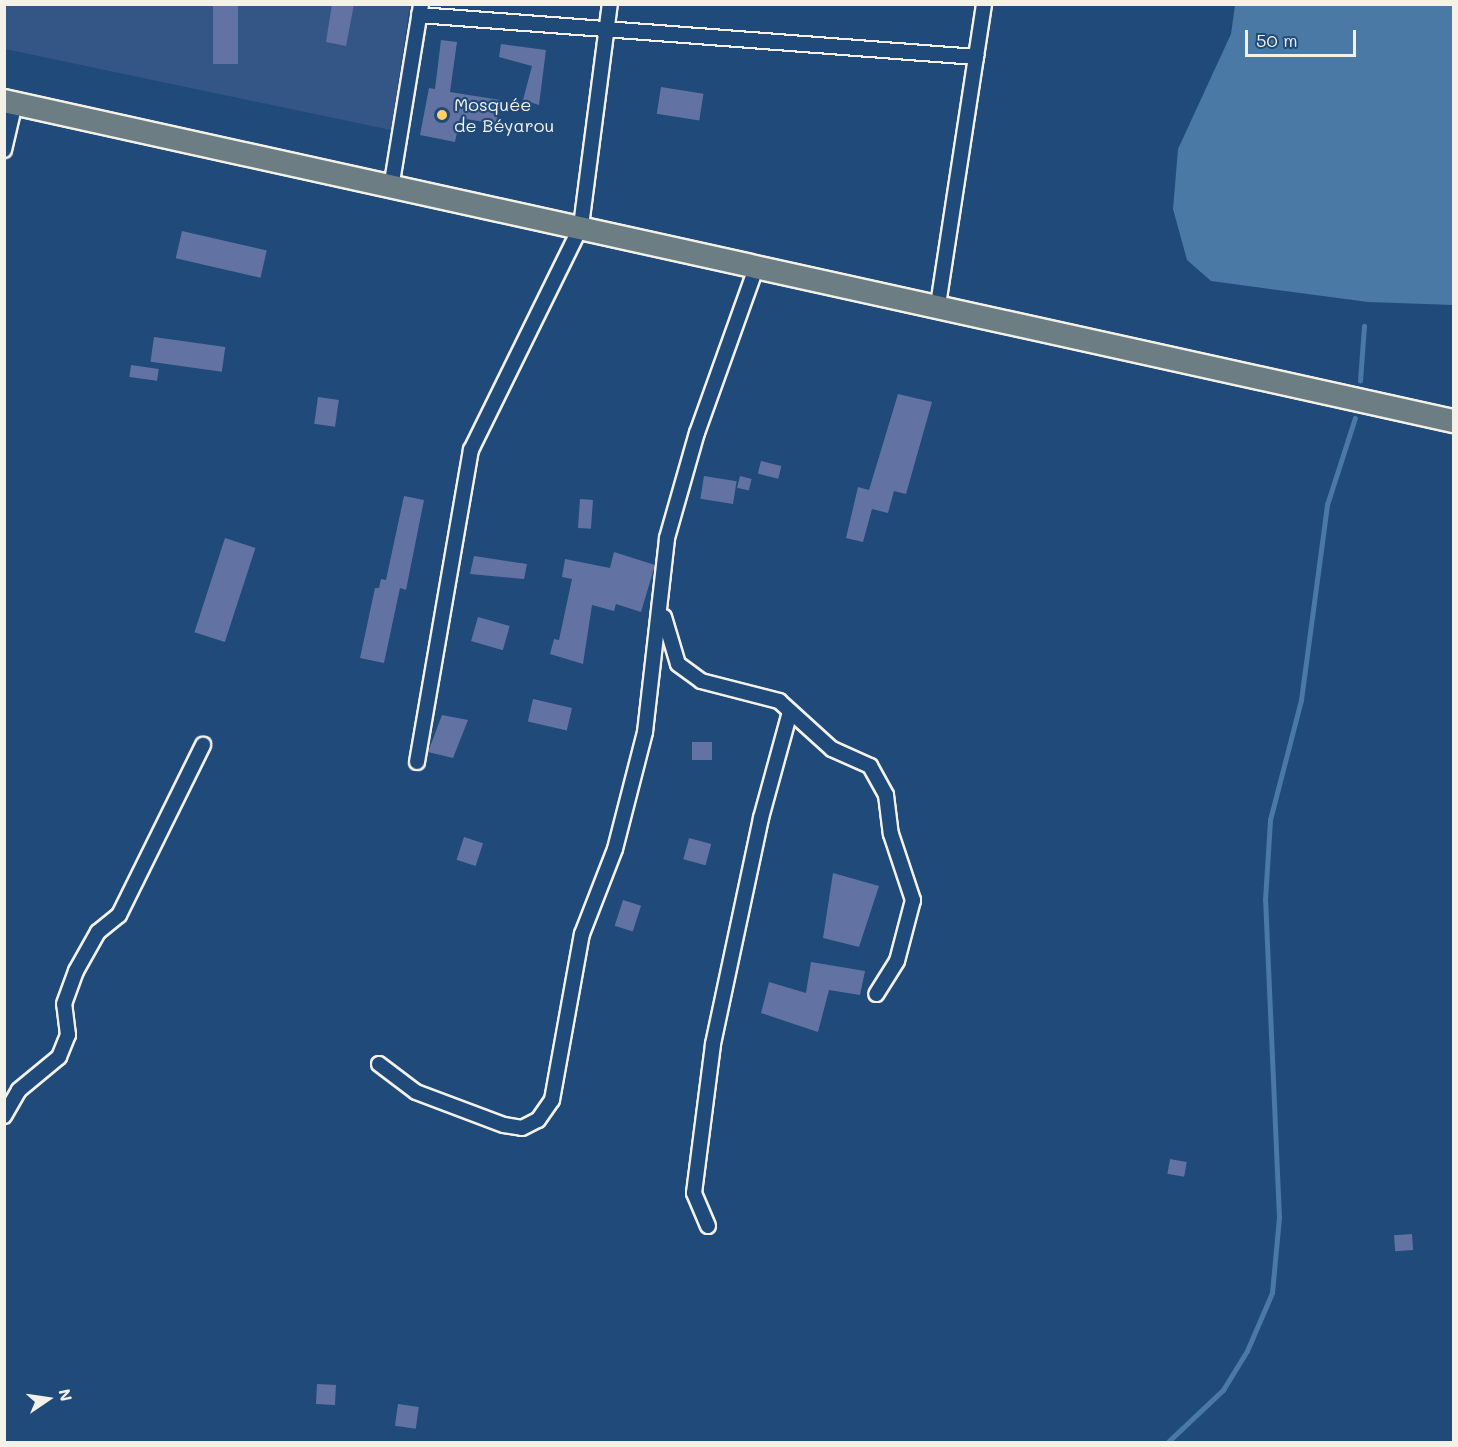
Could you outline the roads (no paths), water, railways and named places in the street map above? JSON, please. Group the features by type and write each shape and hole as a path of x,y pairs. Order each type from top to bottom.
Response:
{"main road":[{"path":"10,102 392,188 581,225 1454,421"}],"street":[{"path":"417,762 471,450 581,225 610,4"},
{"path":"938,305 984,4"},
{"path":"392,188 420,10 607,29 976,57"},
{"path":"4,150 10,102"},
{"path":"379,1064 416,1092 504,1125 522,1128 538,1120 552,1100 582,934 615,849 645,732 667,538 697,433 757,265"},
{"path":"662,598 678,664 701,681 779,701 832,749 870,766 886,795 891,834 913,900 897,962 876,994"},
{"path":"708,1227 694,1193 713,1044 761,818 790,712"},
{"path":"4,1116 20,1090 59,1057 68,1035 64,1004 76,971 98,932 119,915 203,745"}],"waterway":[{"path":"1360,381 1364,326"},
{"path":"1168,1442 1223,1390 1247,1351 1272,1293 1279,1218 1265,900 1270,820 1301,700 1327,505 1355,418"}],"place":[{"name":"Mosquée de Béyarou","path":"442,115"}]}
